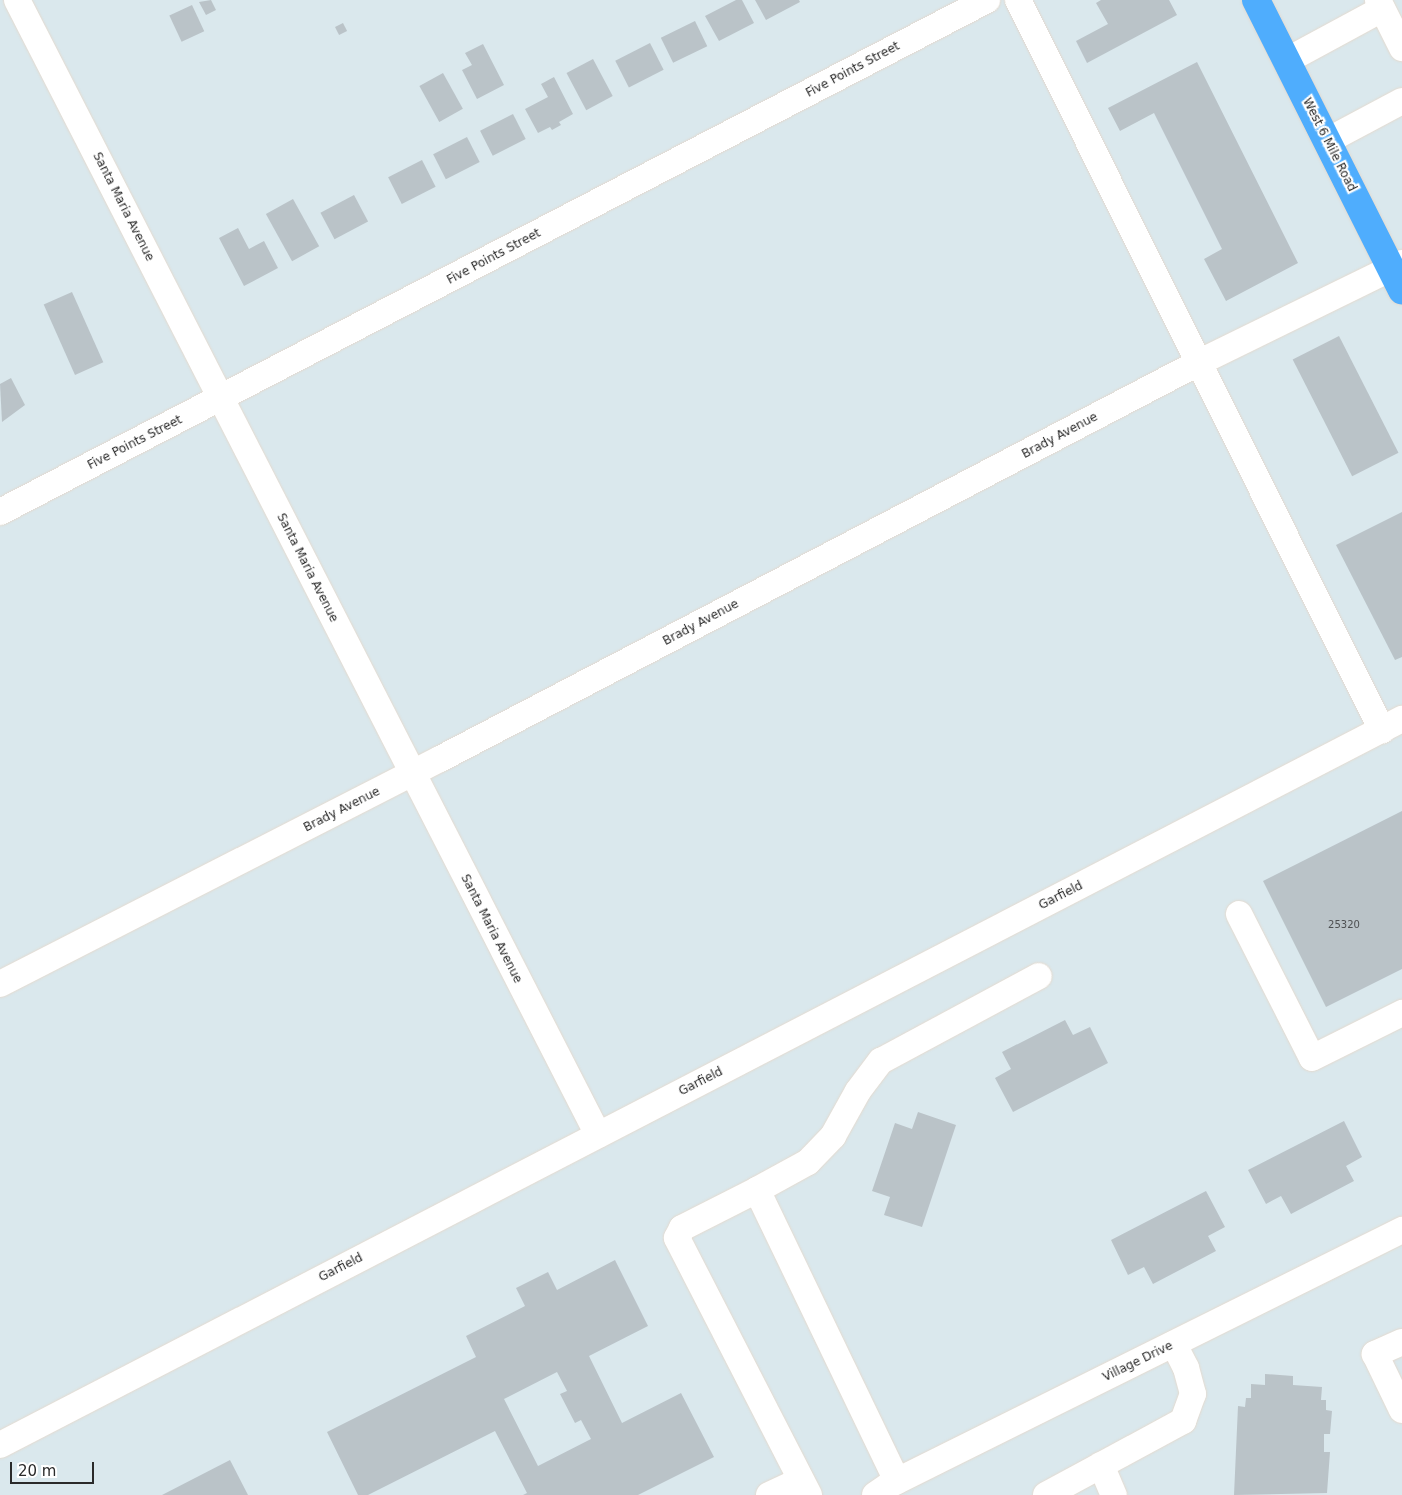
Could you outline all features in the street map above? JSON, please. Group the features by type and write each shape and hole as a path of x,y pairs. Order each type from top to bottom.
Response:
{"main road":[{"name":"West 6 Mile Road","path":"1256,0 1327,141 1398,273"}],"street":[{"name":"Santa Maria Avenue","path":"16,0 221,399 410,774 598,1135"},
{"name":"Five Points Street","path":"0,512 987,0"},
{"path":"1018,0 1198,364 1392,725"},
{"path":"1286,60 1380,4 1402,48"},
{"path":"1327,141 1402,101"},
{"name":"Brady Avenue","path":"0,984 410,774 1198,364 1398,273"},
{"name":"Garfield","path":"0,1445 1392,725"},
{"path":"1239,914 1312,1058 1402,1013"},
{"path":"768,1495 805,1487 677,1238 682,1228 808,1162 833,1136 858,1091 881,1061 1039,976"},
{"path":"757,1190 884,1491"},
{"name":"Village Drive","path":"884,1491 1174,1344 1399,1239"},
{"path":"1402,1342 1375,1354 1402,1410"},
{"path":"1046,1495 1183,1421 1193,1394 1186,1368 1174,1344"},
{"path":"1101,1465 1114,1495"}],"building":[{"path":"211,0 216,10 206,15 199,2"},
{"path":"736,0 742,0 754,23 719,41 705,16"},
{"path":"755,0 799,0 800,2 766,20"},
{"path":"1101,0 1169,0 1177,15 1087,63 1076,41 1108,24 1096,3"},
{"path":"192,5 204,31 182,42 169,16"},
{"path":"695,21 707,46 673,63 661,38"},
{"path":"343,23 347,31 339,35 335,27"},
{"path":"650,43 664,70 629,87 615,61"},
{"path":"483,44 504,85 477,99 462,70 472,65 465,53"},
{"path":"593,59 613,96 586,110 567,73"},
{"path":"1197,62 1298,263 1226,301 1204,259 1222,249 1154,113 1120,131 1108,108"},
{"path":"443,73 463,109 439,122 419,86"},
{"path":"554,77 573,114 559,122 561,125 552,130 550,127 538,133 525,109 548,97 541,84"},
{"path":"513,114 526,139 493,156 480,131"},
{"path":"467,137 480,162 446,179 433,154"},
{"path":"422,160 436,187 402,204 388,177"},
{"path":"354,195 368,221 335,239 320,213"},
{"path":"293,199 319,246 292,261 266,214"},
{"path":"238,228 249,249 264,241 278,268 244,286 219,238"},
{"path":"72,292 103,362 75,375 44,305"},
{"path":"1339,336 1398,453 1352,476 1293,360"},
{"path":"11,378 25,405 2,422 0,384"},
{"path":"1402,512 1402,657 1395,660 1336,545"},
{"path":"1402,811 1402,969 1326,1007 1263,881"},
{"path":"1065,1020 1073,1035 1090,1027 1108,1063 1013,1112 995,1078 1011,1069 1002,1052"},
{"path":"918,1112 956,1125 922,1227 884,1215 890,1197 872,1191 895,1123 912,1129"},
{"path":"1344,1121 1362,1157 1346,1166 1354,1181 1291,1214 1281,1196 1266,1204 1248,1170"},
{"path":"1206,1191 1225,1227 1208,1236 1216,1251 1153,1284 1144,1267 1128,1275 1111,1240"},
{"path":"615,1260 648,1326 589,1356 622,1423 681,1393 714,1457 638,1495 523,1495 527,1493 495,1431 368,1495 358,1495 327,1432 476,1357 466,1336 525,1306 516,1288 548,1272 557,1290","holes":["557,1372 567,1391 560,1394 575,1423 581,1420 591,1439 538,1466 504,1399"]},
{"path":"1265,1374 1293,1376 1293,1385 1322,1387 1321,1400 1326,1400 1326,1410 1332,1411 1330,1434 1324,1434 1324,1452 1330,1452 1327,1493 1234,1495 1238,1406 1245,1407 1246,1398 1251,1398 1251,1384 1265,1385"},
{"path":"230,1460 248,1495 162,1495"}]}
